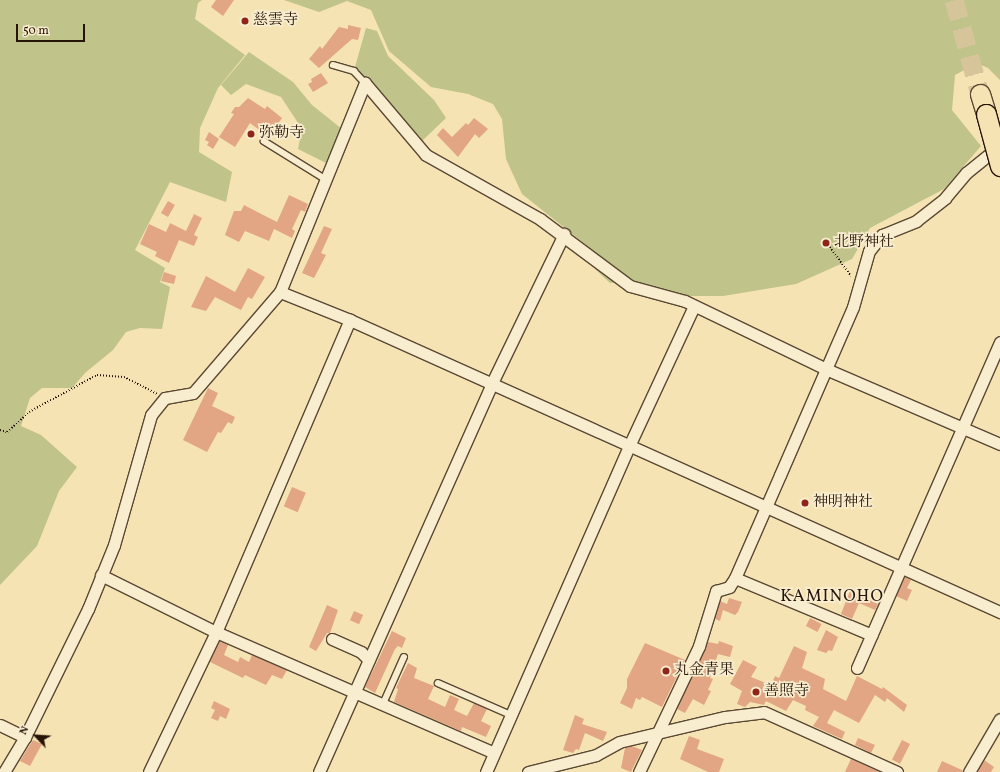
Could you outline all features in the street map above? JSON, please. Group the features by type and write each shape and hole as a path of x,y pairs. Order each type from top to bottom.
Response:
{"highway":[{"path":"980,94 1000,166"}],"street":[{"path":"4,772 25,737 102,575 114,545 151,415 165,398 190,395 280,292 328,180 366,83 426,155 564,234 630,286 685,301 826,369 1000,444"},
{"path":"639,772 655,734 699,646 716,591 729,587 735,578 860,287 869,251 882,235 916,221 945,198 966,172 992,152 1000,151"},
{"path":"319,772 491,385 564,234"},
{"path":"280,292 350,320 491,385 1000,612"},
{"path":"486,772 628,446 694,306"},
{"path":"149,772 216,632 350,320"},
{"path":"857,668 1000,342"},
{"path":"102,575 216,632 494,753"},
{"path":"735,578 872,635"},
{"path":"332,639 361,652 369,660"},
{"path":"528,772 596,755 619,742 725,717 764,712 897,772"},
{"path":"969,772 1000,719"},
{"path":"0,725 25,737"}],"lane":[{"path":"334,65 354,70 366,83"},
{"path":"264,141 328,180"},
{"path":"383,704 404,657"},
{"path":"438,683 511,715"}],"path":[{"path":"830,247 860,287"},
{"path":"0,430 7,432 29,412 97,375 124,377 165,398"}],"green space":[{"path":"0,0 202,0 198,3 195,19 245,55 218,88 200,128 199,152 232,172 226,202 170,182 135,250 165,268 160,282 170,287 162,329 140,328 126,332 113,350 85,373 72,388 42,388 30,398 21,426 41,435 77,467 59,491 37,546 0,585"},
{"path":"284,0 1000,0 1000,80 988,68 981,65 968,68 955,75 952,110 981,146 944,189 870,228 852,259 796,284 723,296 690,296 628,282 610,283 595,269 595,252 522,194 506,159 502,119 493,104 468,94 431,87 389,51 371,10 347,1 319,12"},
{"path":"366,28 377,31 388,56 434,100 446,118 421,142 355,67"},
{"path":"249,52 293,82 312,105 342,129 328,164 298,149 302,129 281,97 246,84 231,95 221,85"}],"building":[{"path":"216,0 234,0 223,16 211,7"},
{"path":"348,25 361,28 358,40 352,39 319,68 309,59 320,46 322,49 339,27 348,29"},
{"path":"321,73 328,83 313,92 308,84 312,82 311,79"},
{"path":"248,98 265,109 267,106 282,118 269,137 250,123 235,147 219,137 234,114 231,113 235,107 239,107"},
{"path":"474,118 488,129 479,138 475,134 458,157 437,135 443,128 452,137 466,123 468,125"},
{"path":"209,132 219,139 213,149 207,145 209,142 205,140"},
{"path":"289,195 308,204 305,212 301,210 292,229 295,231 292,238 274,229 269,241 245,231 239,242 225,235 234,211 241,211 244,205 277,222"},
{"path":"168,201 175,205 168,217 161,213"},
{"path":"194,214 202,218 194,235 198,237 194,246 179,240 169,263 155,256 157,252 140,244 149,224 166,232 170,223 186,231"},
{"path":"324,226 332,229 321,253 326,255 314,278 302,273"},
{"path":"248,268 265,277 252,299 248,297 241,310 215,297 206,311 191,307 206,276 235,292"},
{"path":"164,272 176,276 174,284 161,281"},
{"path":"208,388 218,393 212,406 235,417 232,424 228,422 221,433 218,432 207,452 183,440"},
{"path":"292,487 306,493 298,512 284,506"},
{"path":"905,577 911,580 907,588 912,590 907,601 896,596"},
{"path":"850,591 878,604 875,610 859,603 852,619 841,614"},
{"path":"729,598 742,602 738,612 735,615 723,610 720,621 715,619 720,601 727,604"},
{"path":"327,605 338,610 330,633 327,633 316,651 309,647"},
{"path":"354,611 363,615 359,624 350,620"},
{"path":"810,618 822,624 817,632 806,626"},
{"path":"826,630 838,637 832,651 829,650 826,653 817,650"},
{"path":"392,631 406,638 402,648 398,646 395,649 375,693 365,687"},
{"path":"219,641 228,645 224,655 238,662 240,657 249,662 252,655 287,670 282,679 272,675 266,685 245,675 243,678 210,662"},
{"path":"719,641 733,646 730,657 718,654 710,678 713,679 708,690 711,691 704,705 693,699 685,713 677,709 708,642 718,644"},
{"path":"645,643 685,660 662,707 642,697 640,700 636,698 632,709 620,703 627,688 627,679"},
{"path":"794,646 807,652 802,668 825,679 823,689 846,701 857,676 882,689 883,687 907,705 904,712 887,698 885,702 875,695 859,723 834,710 827,723 845,732 842,739 813,726 819,717 805,710 806,706 793,700 786,711 766,701 764,705 750,702 745,707 737,704 742,691 730,684 743,660 757,667 751,677 771,685 775,676 779,678"},
{"path":"408,663 417,668 414,678 434,686 428,699 445,707 450,695 459,699 454,710 467,716 474,703 487,709 481,721 491,726 486,737 462,727 461,731 394,702 398,689 396,688"},
{"path":"214,701 230,709 226,719 220,716 218,721 211,718 215,710 211,708"},
{"path":"575,715 584,719 582,724 607,732 603,741 585,733 579,750 576,749 573,753 563,750"},
{"path":"689,736 700,740 697,749 724,759 719,772 708,772 680,759"},
{"path":"858,738 875,745 871,753 855,745"},
{"path":"33,740 42,744 30,766 20,761"},
{"path":"902,740 910,744 900,764 892,760"},
{"path":"632,746 642,750 631,772 621,768 625,748"},
{"path":"851,759 880,772 845,772"},
{"path":"984,760 994,767 991,772 977,772"},
{"path":"942,761 962,770 962,772 937,772"}],"tunnel":[{"path":"954,0 980,94"}],"place":[{"name":"慈雲寺","path":"245,21"},
{"name":"弥勒寺","path":"251,134"},
{"name":"北野神社","path":"826,243"},
{"name":"神明神社","path":"805,503"},
{"name":"丸金青果","path":"666,671"},
{"name":"善照寺","path":"756,692"}],"district":[{"name":"KAMINOHO","path":"832,597"}]}
